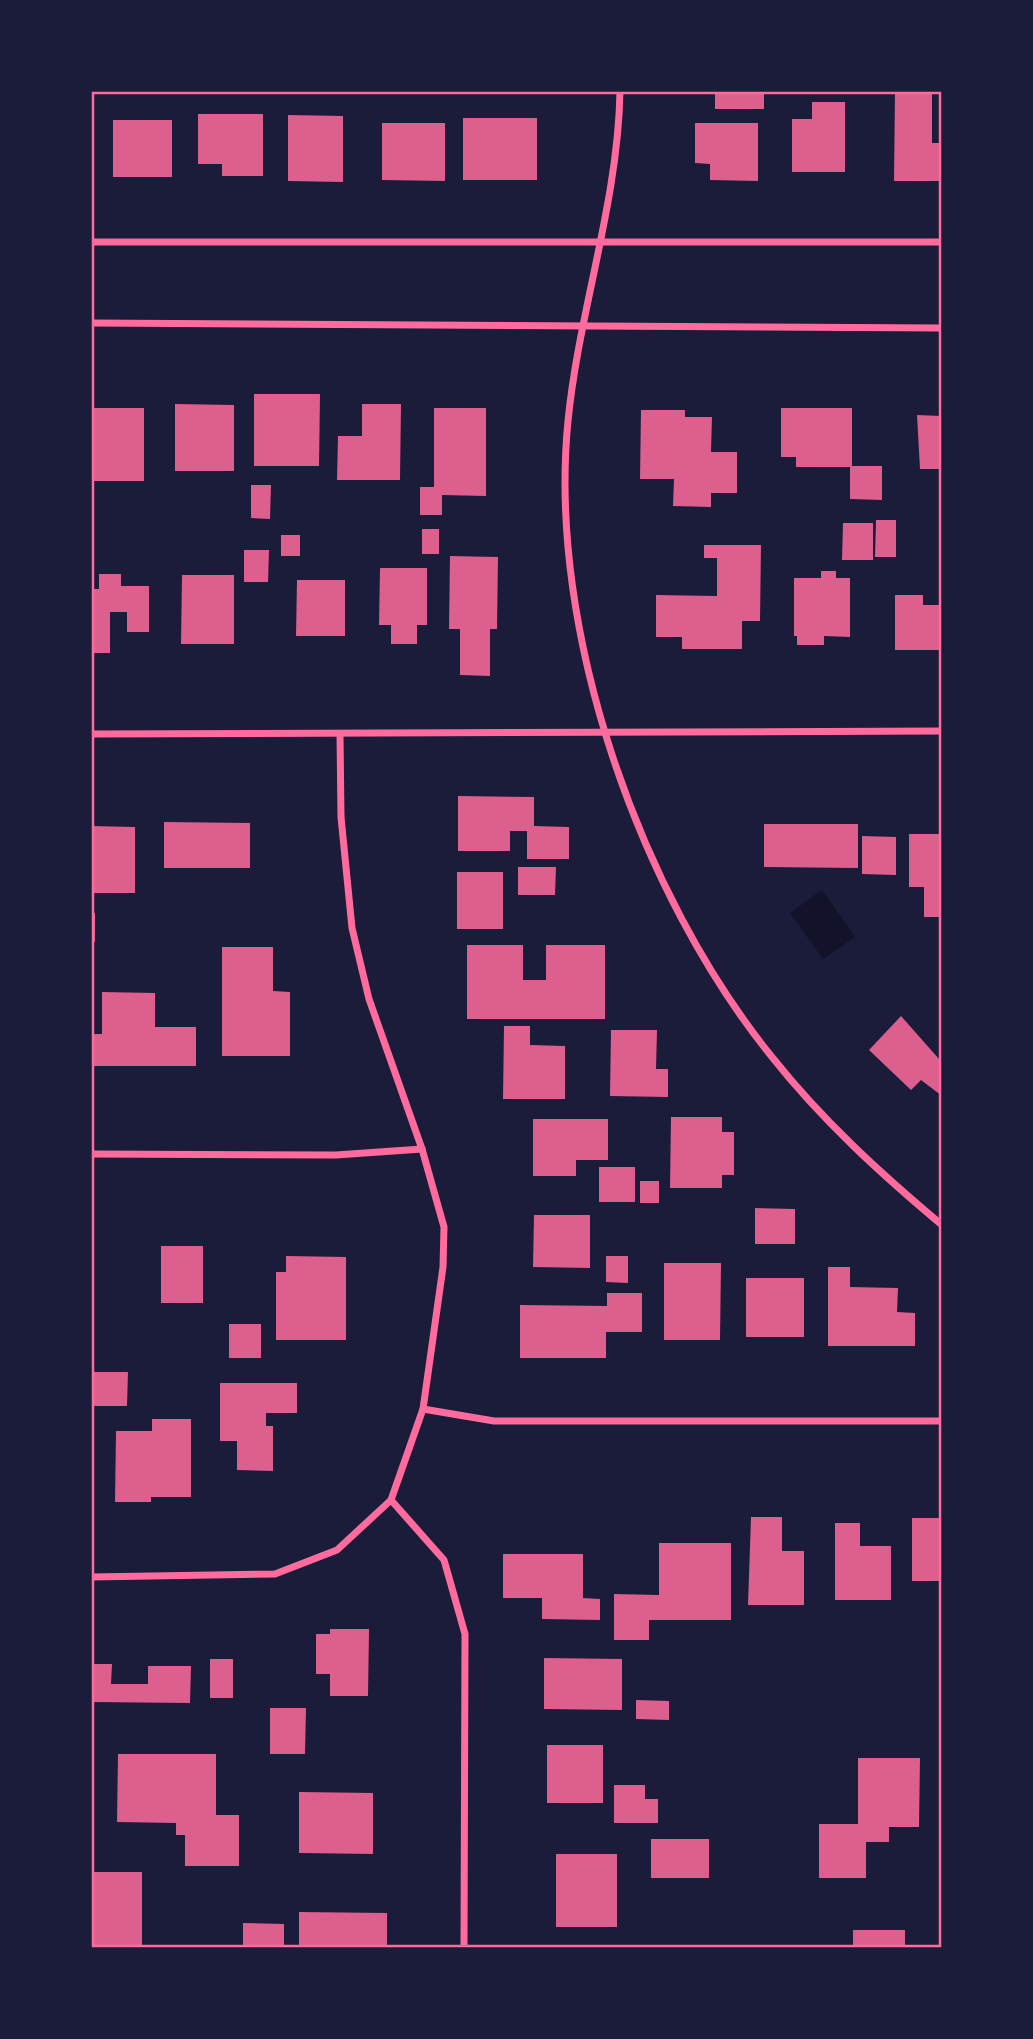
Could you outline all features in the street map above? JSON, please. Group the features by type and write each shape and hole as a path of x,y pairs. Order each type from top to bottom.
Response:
{"street":[{"path":"620,91 616,162 582,328 568,422 566,524 575,608 588,671 643,840 695,942 732,1001 770,1055 822,1117 942,1225"},
{"path":"91,242 942,242"},
{"path":"91,323 582,328 942,328"},
{"path":"91,734 942,731"},
{"path":"91,1577 275,1574 337,1550 391,1500 423,1409 443,1267 444,1227 422,1149 369,999 352,928 342,831 340,734"},
{"path":"91,1154 336,1155 422,1149"},
{"path":"423,1409 494,1421 942,1421"},
{"path":"391,1500 444,1559 465,1634 464,1948"}],"shaded area":[{"path":"822,890 855,937 823,959 790,913"}],"building":[{"path":"241,91 277,91 277,94 241,94"},
{"path":"715,91 764,91 764,109 715,109"},
{"path":"895,91 932,91 932,143 942,143 942,181 894,181"},
{"path":"812,102 845,102 845,172 792,172 792,119 812,119"},
{"path":"198,114 263,114 263,176 222,176 222,164 198,164"},
{"path":"288,115 343,116 343,182 288,181"},
{"path":"463,118 537,118 537,180 463,180"},
{"path":"113,120 172,120 172,177 113,177"},
{"path":"382,123 445,123 445,181 382,180"},
{"path":"695,123 758,123 758,181 710,180 710,164 695,163"},
{"path":"254,394 320,394 319,466 254,466"},
{"path":"175,404 234,405 234,471 175,471"},
{"path":"362,404 401,404 400,480 337,480 338,436 362,436"},
{"path":"91,408 144,408 144,481 91,481"},
{"path":"434,408 486,408 486,496 442,495 442,515 420,515 420,487 434,487"},
{"path":"781,408 852,408 852,466 882,466 882,500 850,499 850,467 796,467 796,457 781,457"},
{"path":"641,410 685,410 685,417 712,417 711,452 737,452 737,493 711,493 711,507 673,506 674,479 640,479"},
{"path":"917,415 942,416 942,469 920,469"},
{"path":"251,485 271,485 270,519 251,518"},
{"path":"876,520 896,520 896,557 875,557"},
{"path":"843,523 873,523 873,560 842,560"},
{"path":"422,529 439,529 439,554 422,554"},
{"path":"281,535 300,535 300,556 281,556"},
{"path":"704,545 761,545 760,621 742,621 742,649 682,649 682,637 656,637 656,595 717,596 717,558 704,558"},
{"path":"244,550 269,550 268,582 244,582"},
{"path":"450,556 498,557 497,629 490,629 490,676 460,675 460,629 449,629"},
{"path":"380,568 427,568 427,625 417,625 417,644 391,644 391,625 379,625"},
{"path":"821,571 836,571 836,578 850,578 850,637 824,636 824,645 797,645 797,636 794,636 794,578 821,578"},
{"path":"99,574 121,574 121,586 149,586 149,632 127,632 127,612 110,612 110,653 91,653 91,589 99,589"},
{"path":"182,575 234,575 234,644 181,644"},
{"path":"297,580 345,580 345,636 296,636"},
{"path":"895,595 923,595 923,605 942,605 942,650 895,650"},
{"path":"458,796 534,797 534,826 569,827 569,859 527,859 527,831 510,831 510,851 458,851"},
{"path":"164,822 250,823 250,868 164,868"},
{"path":"764,824 858,824 858,868 764,867"},
{"path":"939,825 942,825 942,917 924,917 924,887 909,887 909,834 939,834"},
{"path":"91,826 135,827 135,893 91,893"},
{"path":"862,836 896,837 896,875 862,874"},
{"path":"518,867 556,867 555,895 518,895"},
{"path":"457,872 503,872 503,929 457,929"},
{"path":"91,913 95,913 95,942 91,942"},
{"path":"467,945 523,945 523,980 546,980 546,945 605,945 605,1019 467,1019"},
{"path":"222,947 273,947 273,991 290,992 290,1056 222,1056"},
{"path":"102,992 155,993 155,1027 196,1027 196,1066 91,1066 91,1034 102,1034"},
{"path":"901,1016 939,1059 942,1056 942,1096 921,1080 911,1090 869,1050"},
{"path":"504,1026 530,1026 530,1045 565,1046 565,1099 503,1099"},
{"path":"611,1030 657,1030 656,1069 668,1069 668,1097 610,1096"},
{"path":"671,1117 722,1117 722,1132 734,1132 734,1175 722,1175 722,1188 670,1188"},
{"path":"533,1119 608,1119 608,1160 576,1160 576,1176 533,1176"},
{"path":"599,1167 635,1167 635,1202 599,1202"},
{"path":"640,1181 659,1181 659,1203 640,1203"},
{"path":"755,1208 795,1209 795,1244 755,1244"},
{"path":"534,1215 590,1215 590,1268 533,1267"},
{"path":"161,1246 203,1246 203,1303 161,1303"},
{"path":"286,1256 346,1257 346,1340 276,1340 276,1272 286,1272"},
{"path":"606,1256 628,1256 628,1283 606,1282"},
{"path":"664,1263 721,1263 720,1340 664,1340"},
{"path":"828,1267 850,1267 850,1287 898,1288 897,1312 915,1313 915,1346 828,1346"},
{"path":"746,1278 804,1278 804,1337 746,1337"},
{"path":"607,1293 642,1293 642,1332 606,1332 606,1358 520,1358 520,1305 607,1306"},
{"path":"229,1324 261,1324 261,1358 229,1358"},
{"path":"91,1372 128,1372 127,1406 91,1406"},
{"path":"220,1383 297,1383 297,1413 266,1413 266,1426 273,1426 273,1471 237,1470 237,1441 220,1441"},
{"path":"152,1419 191,1419 191,1497 151,1497 151,1502 115,1502 116,1431 152,1431"},
{"path":"751,1517 782,1517 782,1551 804,1551 804,1605 748,1605"},
{"path":"912,1518 942,1518 942,1581 912,1581"},
{"path":"835,1523 860,1523 860,1546 891,1546 891,1600 835,1600"},
{"path":"659,1543 731,1543 731,1620 649,1620 649,1640 614,1640 614,1594 659,1595"},
{"path":"503,1554 583,1554 583,1598 600,1599 600,1620 542,1619 542,1598 503,1598"},
{"path":"330,1629 369,1629 368,1696 330,1696 330,1674 316,1674 316,1634 330,1634"},
{"path":"544,1658 622,1659 622,1710 544,1709"},
{"path":"210,1659 233,1659 233,1698 210,1698"},
{"path":"91,1664 112,1664 111,1684 148,1684 148,1666 191,1666 190,1703 91,1702"},
{"path":"636,1700 669,1701 669,1720 636,1719"},
{"path":"270,1708 306,1708 305,1754 270,1754"},
{"path":"547,1745 603,1745 603,1803 547,1803"},
{"path":"118,1754 216,1754 216,1815 239,1815 239,1866 185,1866 185,1835 176,1835 176,1823 117,1822"},
{"path":"858,1758 920,1758 919,1827 889,1827 889,1842 866,1842 866,1878 819,1878 819,1824 858,1824"},
{"path":"614,1785 645,1785 645,1799 658,1799 658,1823 614,1823"},
{"path":"299,1792 373,1793 373,1854 299,1853"},
{"path":"651,1839 709,1839 709,1878 651,1878"},
{"path":"556,1854 617,1854 617,1927 556,1927"},
{"path":"91,1872 142,1872 142,1948 91,1948"},
{"path":"299,1912 387,1913 387,1948 299,1948"},
{"path":"243,1923 284,1924 284,1948 243,1948"},
{"path":"853,1930 905,1930 905,1948 853,1948"}]}
